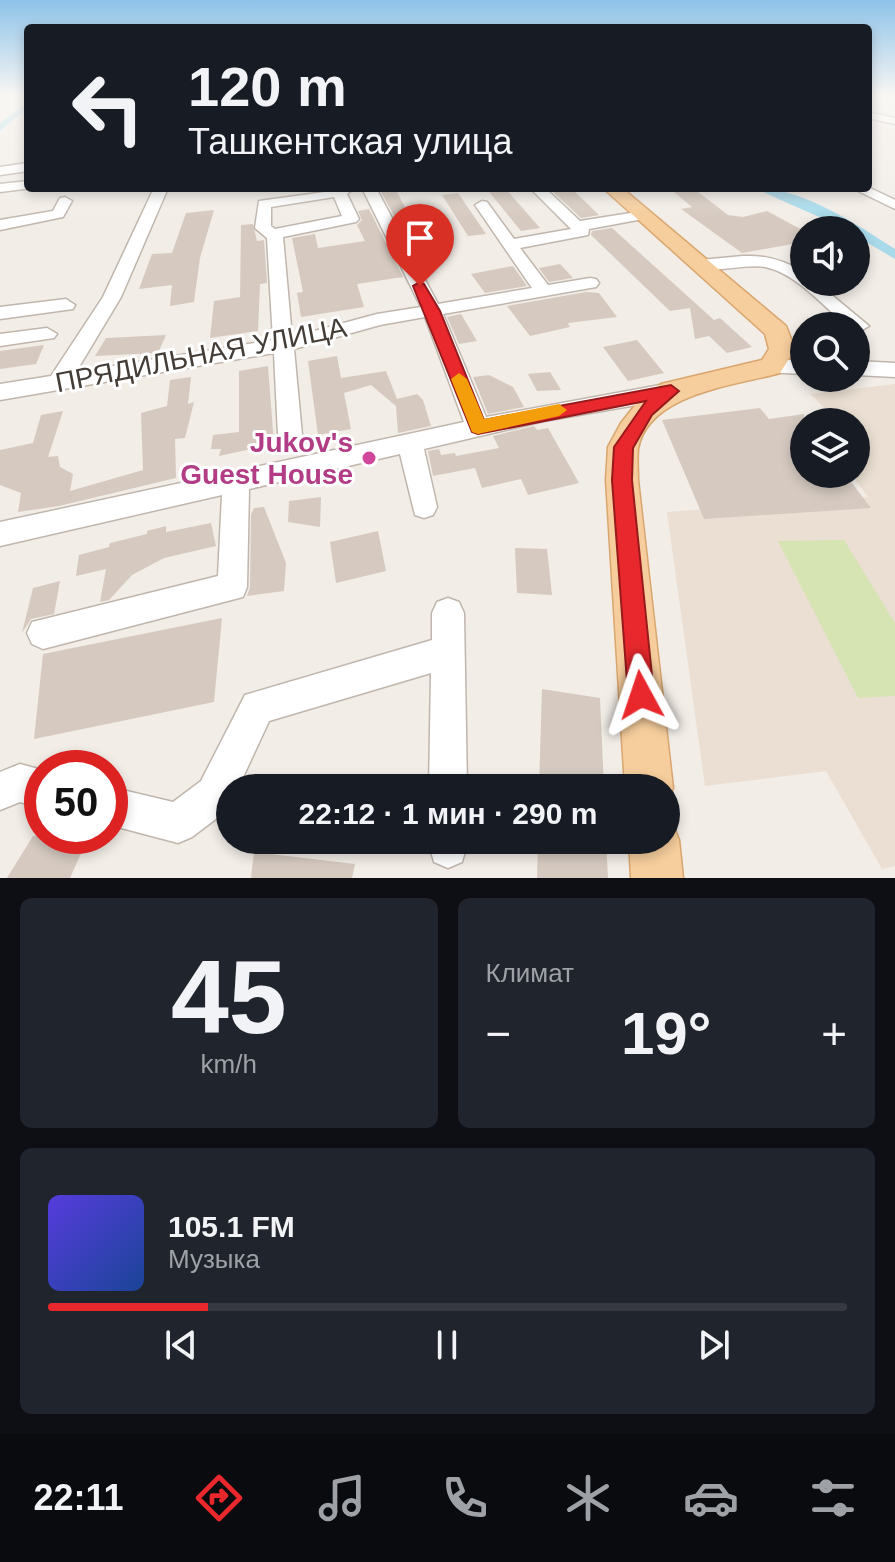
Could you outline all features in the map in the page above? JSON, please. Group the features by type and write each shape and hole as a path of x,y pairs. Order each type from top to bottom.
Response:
{"main road":[{"path":"617,192 777,331 788,367 671,391 646,411 623,447 622,480 648,774"},
{"path":"655,854 657,878"}],"street":[{"path":"0,171 24,168"},
{"path":"0,188 24,185"},
{"path":"58,383 112,297 159,192"},
{"path":"290,435 275,236 263,228 264,204 332,192"},
{"path":"272,234 351,219 344,192"},
{"path":"371,192 432,311 478,427"},
{"path":"510,245 583,232 541,192"},
{"path":"867,192 895,205"},
{"path":"0,225 58,214 65,201"},
{"path":"482,205 543,291"},
{"path":"578,226 643,215"},
{"path":"700,265 768,260 790,270"},
{"name":"ПРЯДИЛЬНАЯ УЛИЦА","path":"0,392 283,345 327,336 377,320 590,283"},
{"path":"822,296 842,312"},
{"path":"0,313 66,305"},
{"path":"0,340 47,334"},
{"path":"870,369 895,370"},
{"path":"0,534 478,427 671,391"},
{"path":"410,442 424,507"},
{"path":"43,633 232,587 236,481"},
{"path":"448,613 448,774"},
{"path":"128,810 178,823 215,795 257,707 447,652"},
{"path":"0,791 24,784"}],"shaded area":[{"path":"895,384 895,866 882,869 826,771 705,786 667,512 868,497 861,488 870,488 870,408 824,408 811,394 870,392 870,387"}],"green space":[{"path":"844,540 895,623 895,696 858,698 778,541"}],"building":[{"path":"381,192 397,192 424,244 411,247"},
{"path":"489,192 508,192 540,228 521,231"},
{"path":"553,192 575,192 599,215 581,218"},
{"path":"674,192 698,192 728,215 743,217 767,211 790,223 790,244 742,253 681,209 692,207"},
{"path":"458,193 486,234 468,236 442,195"},
{"path":"369,209 403,277 357,284 364,307 301,317 297,293 303,292 292,238 315,234 318,248 365,241 357,225 362,220 358,211"},
{"path":"214,210 200,258 194,302 170,306 172,285 139,289 152,254 172,253 186,213"},
{"path":"253,224 257,241 264,240 267,283 260,284 258,331 210,338 214,301 240,297 241,225"},
{"path":"612,228 714,320 720,318 752,347 727,353 709,336 695,339 690,308 670,311 591,235 592,231"},
{"path":"560,264 573,278 549,282 539,268"},
{"path":"513,266 527,286 485,293 471,274"},
{"path":"586,292 599,293 617,317 568,323 570,327 530,336 507,306"},
{"path":"461,314 477,341 459,344 447,317"},
{"path":"166,335 158,353 95,356 106,338"},
{"path":"637,340 664,373 628,381 603,347"},
{"path":"44,345 36,364 0,369 0,351"},
{"path":"337,356 341,378 386,371 397,399 417,394 423,400 431,426 398,433 396,406 371,385 344,393 351,429 318,435 308,361"},
{"path":"268,366 274,444 219,456 221,449 211,449 213,435 239,432 239,371"},
{"path":"550,372 561,390 537,391 528,374"},
{"path":"489,375 513,387 524,407 488,414 473,377"},
{"path":"191,377 188,404 194,402 185,438 175,439 176,478 59,506 18,512 21,493 0,485 0,450 33,443 41,415 63,411 48,457 58,456 60,467 73,474 70,491 143,470 141,413 167,406 170,380"},
{"path":"760,408 769,419 790,416 790,488 856,488 871,508 704,519 662,420"},
{"path":"534,426 537,430 548,428 579,483 528,495 521,479 482,488 475,468 433,476 428,451 439,449 441,455 455,453 456,456 499,448 493,436"},
{"path":"321,497 320,527 288,522 289,501"},
{"path":"264,507 286,563 284,591 247,596 250,587 251,515 254,508"},
{"path":"211,523 216,546 164,558 132,575 109,600 100,602 106,569 76,576 79,555 166,526 166,532"},
{"path":"378,531 386,571 336,583 330,542"},
{"path":"515,548 547,549 552,595 517,593"},
{"path":"60,581 54,614 31,619 22,633 33,588"},
{"path":"222,618 214,702 34,739 43,654"},
{"path":"542,689 600,698 603,774 539,774"},
{"path":"24,851 24,854 81,854 70,878 7,878"},
{"path":"254,854 355,864 352,878 251,878"},
{"path":"538,854 607,854 608,878 537,878"}],"waterway":[{"path":"772,192 836,217 895,255"}],"slow traffic":[{"path":"459,379 478,427 559,410"}],"place":[{"name":"Jukov's Guest House","path":"369,458"}],"route":[{"path":"420,286 478,427 671,391 646,411 623,447 622,480 641,695"}]}
